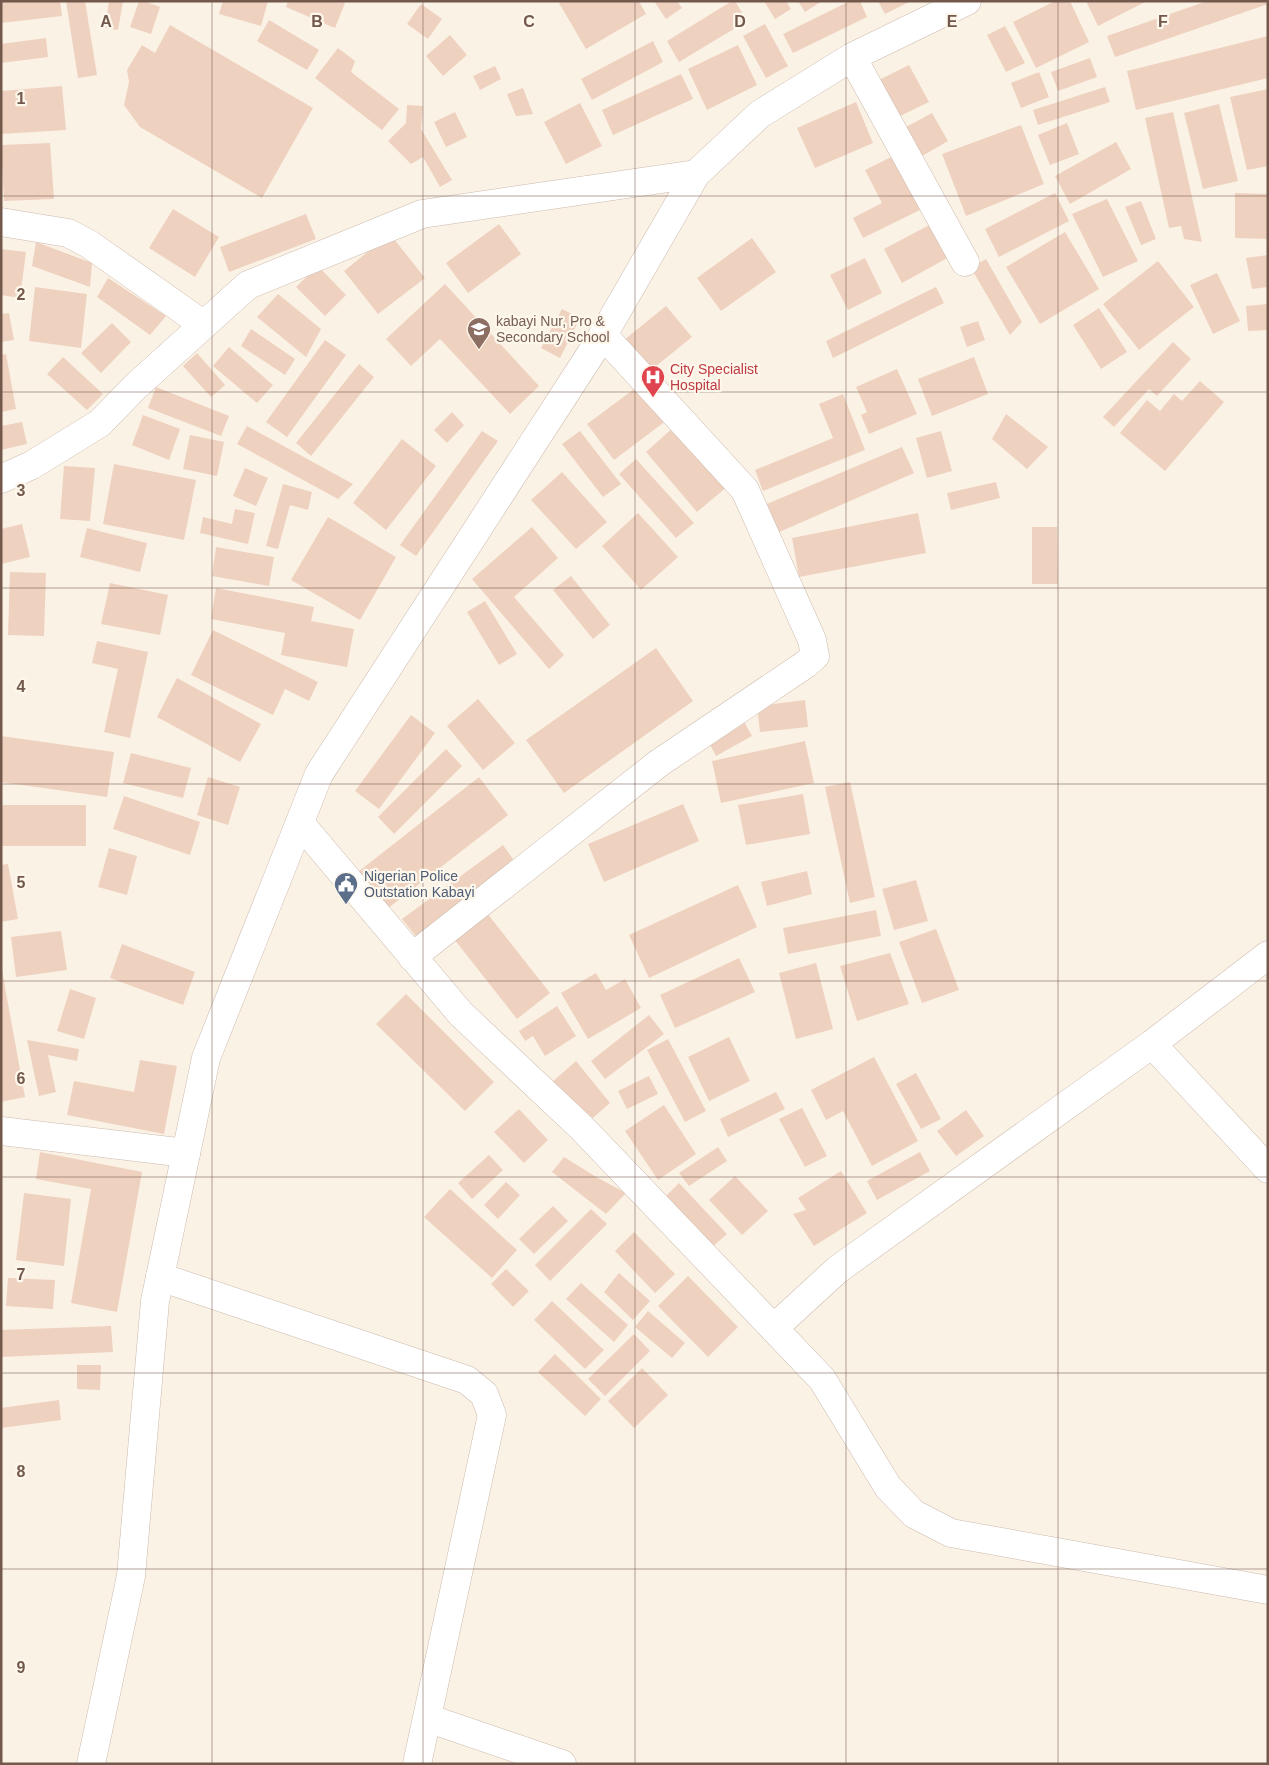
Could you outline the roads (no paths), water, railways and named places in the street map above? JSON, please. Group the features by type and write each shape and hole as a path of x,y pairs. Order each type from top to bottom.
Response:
{"street":[{"path":"91,1764 131,1576 155,1301 206,1058 319,774 603,336 696,174 760,114 852,57 967,1"},
{"path":"852,57 965,262"},
{"path":"1,479 32,465 100,423 136,386 248,285 422,214 696,174"},
{"path":"1,222 68,233 89,244 204,325"},
{"path":"412,957 659,763 806,664 815,656 812,640 745,490 603,336"},
{"path":"300,823 461,1014 581,1127 822,1379 888,1487 914,1514 951,1533 1268,1590"},
{"path":"774,1328 837,1270 1152,1044 1268,955"},
{"path":"1152,1044 1268,1169"},
{"path":"1,1131 186,1153"},
{"path":"160,1278 467,1380 484,1394 492,1415 417,1764"},
{"path":"427,1718 562,1764"}],"place":[{"name":"kabayi Nur, Pro & Secondary School","path":"479,350"},
{"name":"City Specialist Hospital","path":"653,398"},
{"name":"Nigerian Police Outstation Kabayi","path":"346,905"}]}
